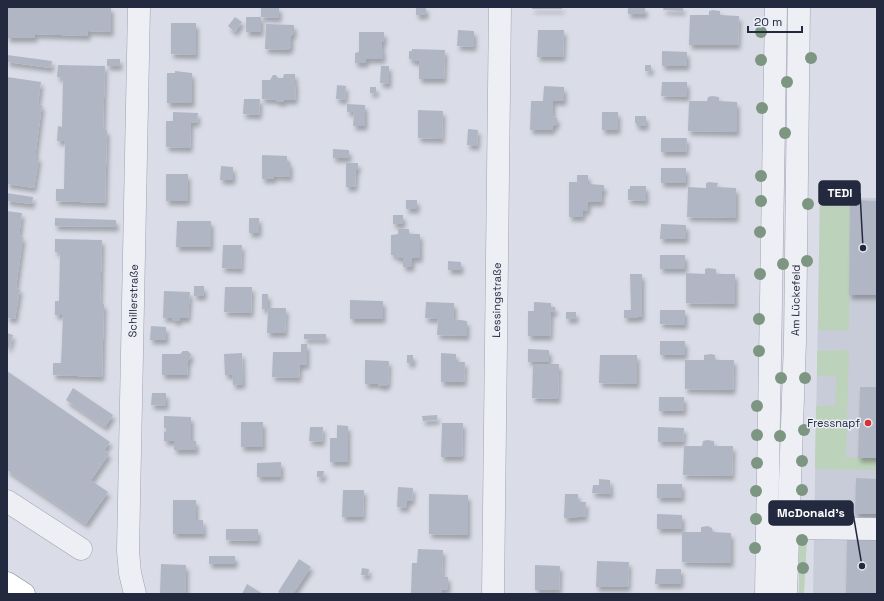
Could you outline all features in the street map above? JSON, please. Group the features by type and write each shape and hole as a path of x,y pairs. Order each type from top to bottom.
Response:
{"highway":[{"path":"7,582 24,594"}],"street":[{"name":"Schillerstraße","path":"134,594 128,551 139,7"},
{"name":"Lessingstraße","path":"493,594 500,7"},
{"path":"766,594 776,7"},
{"name":"Am Lückefeld","path":"786,594 795,341 799,7"},
{"path":"7,501 81,549"},
{"path":"789,522 877,519"},
{"path":"789,522 877,529"}],"shaded area":[{"path":"820,197 877,198 877,594 813,594"}],"green space":[{"path":"820,197 850,198 849,330 818,330"},
{"path":"846,350 849,352 846,457 877,458 877,470 815,469 816,406 835,406 836,376 817,376 817,351"},
{"path":"799,537 807,537 804,594 799,594"}],"building":[{"path":"7,7 111,7 111,32 88,31 88,36 35,34 35,38 7,38"},
{"path":"261,7 279,7 279,18 261,17"},
{"path":"416,7 426,7 426,15 416,15"},
{"path":"532,7 562,7 562,9 532,9"},
{"path":"628,7 645,7 645,14 628,14"},
{"path":"664,7 683,7 683,11 663,10"},
{"path":"709,11 720,11 720,15 739,16 738,45 689,45 690,15 709,15"},
{"path":"235,17 242,22 235,32 228,26"},
{"path":"246,17 261,17 261,32 246,32"},
{"path":"171,23 196,23 196,55 171,54"},
{"path":"266,24 294,25 294,33 291,36 291,47 288,50 265,49"},
{"path":"458,30 474,31 474,47 457,46"},
{"path":"538,30 564,30 563,57 537,57"},
{"path":"359,32 384,32 384,42 382,42 383,59 366,59 366,63 355,63 355,53 359,52"},
{"path":"412,49 445,50 444,79 419,79 419,61 412,61 412,59 409,59 409,51 412,51"},
{"path":"662,51 687,52 687,66 662,66"},
{"path":"7,55 52,61 51,68 7,62"},
{"path":"107,59 120,59 120,66 107,66"},
{"path":"58,65 105,66 103,130 107,130 105,203 56,201 56,189 64,189 65,141 57,141 58,126 62,127 63,78 57,77"},
{"path":"645,65 651,65 651,71 645,71"},
{"path":"381,66 389,66 389,84 380,83"},
{"path":"175,71 192,73 192,103 167,103 167,73 175,73"},
{"path":"284,74 295,74 295,100 276,102 277,100 262,99 262,80 270,80 273,75 276,75 278,78 283,78"},
{"path":"7,77 41,82 38,104 42,105 35,157 39,157 34,188 7,184"},
{"path":"662,82 687,82 687,97 661,96"},
{"path":"337,85 346,86 345,100 336,99"},
{"path":"544,86 564,87 564,101 553,101 553,116 557,118 557,124 553,126 553,130 530,130 531,101 543,101"},
{"path":"370,87 376,87 376,93 370,93"},
{"path":"708,97 719,97 719,101 737,102 737,132 688,131 689,101 707,101"},
{"path":"244,99 260,99 259,115 243,114"},
{"path":"347,104 365,105 365,126 353,126 354,112 347,112"},
{"path":"418,110 443,111 442,139 418,138"},
{"path":"173,112 198,113 197,123 191,122 190,148 166,147 166,121 173,121"},
{"path":"602,112 618,112 618,130 602,130"},
{"path":"635,116 646,116 646,126 637,126 635,123"},
{"path":"468,129 478,130 477,146 467,145"},
{"path":"661,138 687,138 686,152 661,152"},
{"path":"333,149 349,150 349,158 333,158"},
{"path":"262,155 287,156 287,162 290,162 290,177 274,176 274,179 262,179"},
{"path":"346,163 358,163 358,169 356,169 355,187 346,187"},
{"path":"221,166 233,167 233,180 220,180"},
{"path":"661,168 686,168 686,183 661,183"},
{"path":"166,174 188,174 188,201 166,201"},
{"path":"577,175 588,175 588,184 604,185 604,191 602,191 602,202 588,202 588,210 583,211 583,217 569,217 569,182 577,182"},
{"path":"706,183 718,183 717,187 736,188 736,218 687,217 688,187 706,188"},
{"path":"630,186 646,186 646,201 628,200 628,189 630,189"},
{"path":"7,193 33,197 32,204 7,201"},
{"path":"406,200 417,200 417,209 406,209"},
{"path":"850,200 877,201 877,295 849,295"},
{"path":"7,211 22,213 19,236 23,237 16,288 20,289 15,319 7,318"},
{"path":"393,215 403,215 403,224 393,224"},
{"path":"55,218 116,220 116,227 55,226"},
{"path":"249,218 259,218 259,233 249,233"},
{"path":"177,221 211,221 211,247 176,247"},
{"path":"661,224 686,225 686,239 660,239"},
{"path":"398,229 409,229 409,234 420,234 420,258 412,258 412,267 403,267 403,258 396,258 396,255 391,255 391,235 398,234"},
{"path":"55,239 102,240 100,304 104,304 102,377 53,375 53,363 61,363 63,315 55,315 55,301 59,301 60,252 55,252"},
{"path":"223,245 242,245 241,269 222,268"},
{"path":"660,255 685,255 685,269 660,269"},
{"path":"448,261 461,262 461,270 448,270"},
{"path":"705,269 716,269 716,274 735,274 735,304 686,303 686,273 705,274"},
{"path":"630,274 642,274 642,317 638,318 624,318 624,310 631,310"},
{"path":"194,286 204,286 204,296 194,296"},
{"path":"225,287 252,287 251,313 224,312"},
{"path":"164,291 190,292 188,318 180,318 179,321 174,321 172,318 163,318"},
{"path":"262,294 268,294 268,308 286,308 285,333 267,333 268,309 262,309"},
{"path":"350,300 383,301 383,319 350,319"},
{"path":"426,302 454,303 454,319 467,321 467,336 437,335 438,319 425,318"},
{"path":"534,302 551,303 551,307 555,307 555,312 551,312 550,336 528,336 528,311 534,311"},
{"path":"660,310 685,310 685,325 660,324"},
{"path":"566,312 576,312 576,319 566,319"},
{"path":"151,326 166,327 166,340 150,340"},
{"path":"7,333 13,335 9,348 7,348"},
{"path":"304,334 326,334 326,339 304,339"},
{"path":"660,341 685,341 685,355 660,355"},
{"path":"301,344 307,344 307,365 300,365 299,378 272,377 273,352 301,352"},
{"path":"528,349 549,350 549,362 528,362"},
{"path":"183,351 188,351 191,354 188,361 187,375 162,375 162,354 180,354"},
{"path":"242,353 243,384 233,385 232,375 225,375 224,354"},
{"path":"441,353 456,354 456,362 465,362 464,382 441,382"},
{"path":"407,355 413,355 413,363 407,363"},
{"path":"600,355 637,355 637,384 599,383"},
{"path":"704,355 715,355 715,360 734,360 733,390 685,389 685,360 704,360"},
{"path":"365,360 389,361 388,384 385,386 379,386 378,384 365,384"},
{"path":"533,364 559,364 558,399 532,398"},
{"path":"7,371 110,442 104,450 109,454 92,479 92,481 108,492 86,524 7,470"},
{"name":"Fressnapf","path":"860,387 877,387 877,458 858,458"},
{"path":"73,388 113,415 105,427 66,400"},
{"path":"152,393 166,393 166,406 151,405"},
{"path":"659,397 684,397 684,411 659,411"},
{"path":"437,415 437,420 423,421 422,416"},
{"path":"164,416 191,417 191,441 196,441 196,450 174,450 174,441 164,441 164,431 166,432 166,428 164,428"},
{"path":"241,422 263,422 263,447 241,447"},
{"path":"442,423 463,423 462,457 441,457"},
{"path":"337,425 348,426 348,462 330,462 330,438 337,438"},
{"path":"310,427 323,427 322,442 309,441"},
{"path":"658,427 684,428 683,442 658,442"},
{"path":"703,441 714,441 714,446 733,446 732,476 683,475 684,446 702,446"},
{"path":"281,462 281,477 257,477 257,463"},
{"path":"317,471 324,471 323,478 317,477"},
{"path":"856,478 877,479 877,514 855,514"},
{"path":"599,479 610,480 611,494 592,493 593,485 599,485"},
{"path":"657,484 682,484 682,498 657,498"},
{"path":"398,487 413,488 412,501 407,501 407,508 397,507"},
{"path":"343,490 364,490 363,517 342,517"},
{"path":"429,494 468,495 468,535 429,534"},
{"path":"565,494 578,494 578,502 586,502 585,517 564,518"},
{"path":"173,500 196,500 196,520 203,520 204,534 173,534"},
{"path":"657,514 682,515 682,529 657,529"},
{"path":"708,526 712,528 713,532 731,533 731,563 682,562 682,532 701,532 701,527"},
{"path":"226,529 258,529 258,541 226,540"},
{"path":"847,538 877,538 877,594 846,594"},
{"path":"418,549 443,550 442,576 448,577 448,590 442,590 442,594 411,594 412,563 417,563"},
{"path":"209,556 235,556 235,564 209,564"},
{"path":"299,559 311,567 293,594 281,594 278,592"},
{"path":"597,561 629,562 628,587 596,587"},
{"path":"161,564 186,565 186,594 160,594"},
{"path":"535,565 560,566 559,590 535,590"},
{"path":"362,568 369,569 368,576 361,575"},
{"path":"656,569 681,569 681,584 655,584"},
{"path":"247,584 263,594 242,594"}],"place":[{"name":"TEDi","path":"863,248"},
{"name":"Fressnapf","path":"868,423"},
{"name":"McDonald's","path":"862,566"}]}
